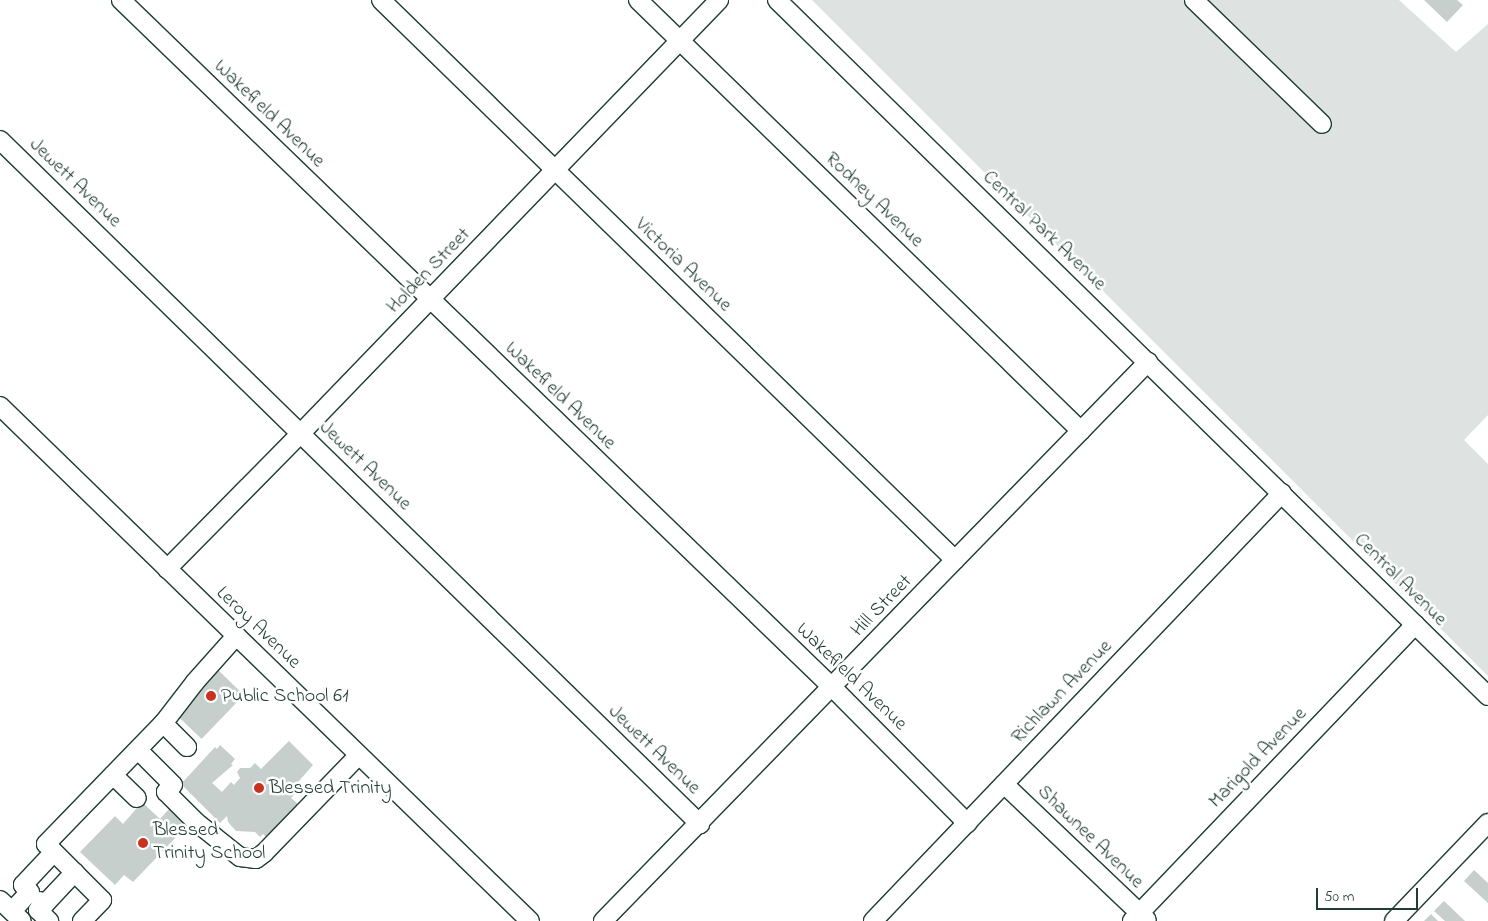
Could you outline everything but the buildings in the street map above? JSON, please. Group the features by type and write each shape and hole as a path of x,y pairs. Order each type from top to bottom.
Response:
{"street":[{"name":"Wakefield Avenue","path":"121,0 832,687 967,823"},
{"name":"Victoria Avenue","path":"381,0 956,560"},
{"name":"Rodney Avenue","path":"638,0 1081,431"},
{"name":"Holden Street","path":"167,569 719,0"},
{"name":"Central Park Avenue","path":"777,0 1282,493"},
{"path":"1194,0 1322,124"},
{"name":"Jewett Avenue","path":"0,140 700,824"},
{"name":"Hill Street","path":"603,921 700,824 1148,362"},
{"name":"Leroy Avenue","path":"0,406 358,756 530,921"},
{"name":"Central Avenue","path":"1282,493 1488,696"},
{"name":"Richlawn Avenue","path":"873,921 1282,493"},
{"name":"Marigold Avenue","path":"1139,918 1415,625"},
{"path":"82,921 102,900 46,844 163,723 195,682 236,636"},
{"path":"163,723 187,747"},
{"path":"138,750 173,785 166,792 196,822 240,856 256,859 358,756"},
{"path":"113,775 137,798"},
{"name":"Shawnee Avenue","path":"1004,784 1139,918"},
{"path":"1394,921 1488,823"},
{"path":"54,852 23,885 46,913 75,872"},
{"path":"11,911 30,892"}],"shaded area":[{"path":"812,0 1399,0 1456,52 1488,24 1488,415 1464,440 1488,464 1488,676"}],"place":[{"name":"Public School 61","path":"211,696"},
{"name":"Blessed Trinity","path":"259,788"},
{"name":"Blessed Trinity School","path":"143,843"}]}
